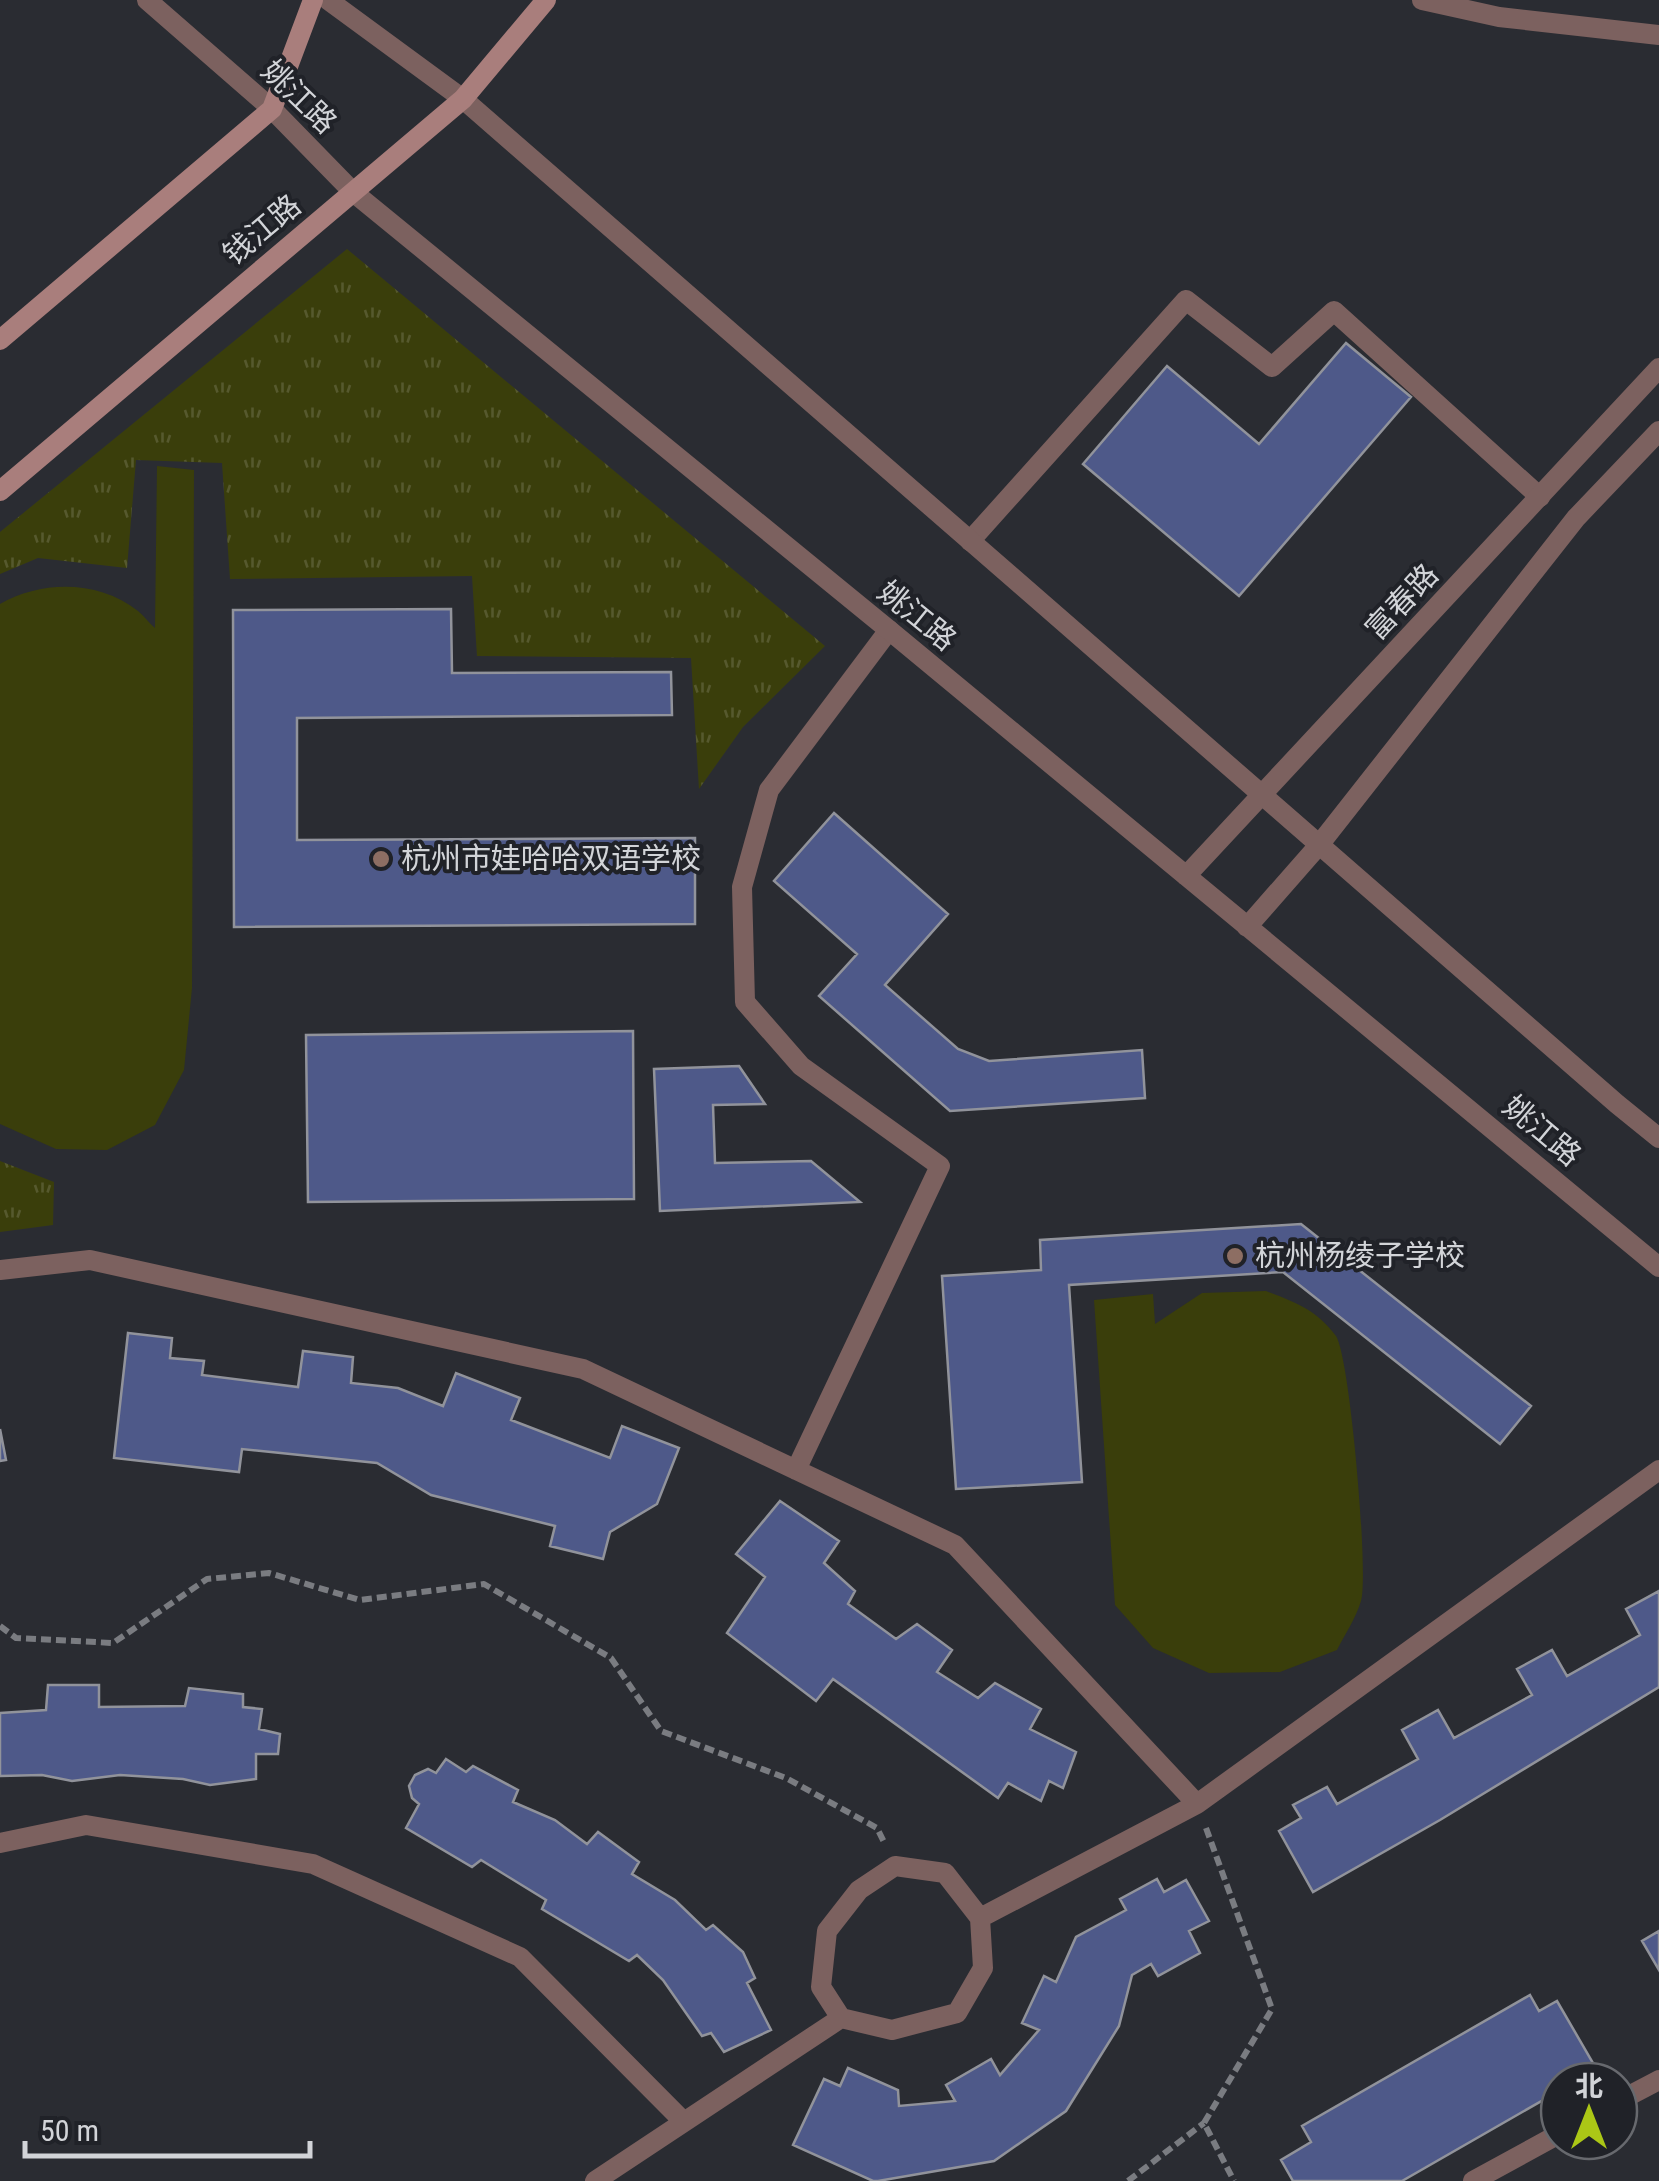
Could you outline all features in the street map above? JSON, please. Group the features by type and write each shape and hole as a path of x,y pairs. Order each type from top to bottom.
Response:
{"main road":[{"path":"0,340 272,109 313,0"},
{"name":"钱江路","path":"0,491 463,99 546,0"}],"street":[{"name":"姚江路","path":"147,0 272,109 353,192 1659,1267"},
{"path":"328,0 463,99 1659,1138"},
{"path":"1422,0 1499,17 1659,35"},
{"path":"970,541 1186,300 1272,367 1334,311 1540,498"},
{"name":"富春路","path":"1186,876 1659,368"},
{"path":"1247,927 1319,844 1576,518 1659,431"},
{"path":"796,1470 940,1166 801,1066 745,1002 742,887 768,790 888,630"},
{"path":"0,1270 90,1260 583,1369 954,1545 1196,1804"},
{"path":"980,1918 1196,1804 1659,1470"},
{"path":"0,1843 86,1825 313,1864 520,1958 684,2122"},
{"path":"894,1866 945,1872 980,1918 983,1968 957,2012 892,2030 841,2018 821,1987 827,1931 859,1890 894,1866"},
{"path":"594,2181 841,2018"},
{"path":"1472,2181 1539,2145"}],"path":[{"path":"0,1626 16,1638 113,1643 207,1579 269,1573 360,1600 484,1584 611,1658 661,1731 786,1778 877,1828 894,1866"},
{"path":"1128,2181 1204,2124 1272,2009 1196,1804"},
{"path":"1204,2124 1234,2181"}],"green space":[{"path":"347,249 825,646 743,727 699,789 691,658 477,656 472,576 230,579 222,463 136,460 127,568 38,558 0,574 0,532"},
{"path":"157,466 194,470 192,988 184,1070 155,1125 107,1150 56,1149 0,1124 0,604 52,587 88,589 123,601 155,628"},
{"path":"0,1161 54,1182 53,1225 0,1232"},
{"path":"1266,1291 1313,1313 1336,1336 1341,1352 1360,1511 1361,1601 1337,1650 1280,1672 1209,1673 1153,1648 1115,1605 1094,1300 1153,1294 1155,1324 1202,1293"}],"building":[{"path":"1346,343 1411,397 1239,596 1083,464 1167,366 1259,444"},
{"path":"451,609 452,673 671,672 672,715 297,718 297,840 695,838 695,924 234,927 233,610"},
{"path":"834,813 948,914 885,985 958,1049 989,1061 1142,1050 1145,1098 950,1111 819,996 857,954 774,881"},
{"path":"633,1031 634,1199 308,1202 306,1035"},
{"path":"739,1066 765,1104 713,1105 715,1163 811,1161 860,1202 660,1211 654,1069"},
{"path":"1301,1224 1531,1406 1500,1444 1283,1272 1069,1285 1082,1482 956,1489 942,1276 1041,1270 1040,1240"},
{"path":"128,1333 172,1338 170,1358 204,1361 202,1375 298,1387 303,1351 353,1357 351,1383 398,1388 443,1406 456,1373 520,1398 511,1420 610,1458 622,1426 679,1448 657,1504 610,1532 603,1559 550,1546 555,1526 431,1495 377,1463 242,1449 239,1472 114,1458"},
{"path":"0,1429 6,1460 0,1461"},
{"path":"780,1501 839,1541 824,1563 855,1591 848,1604 896,1639 917,1624 952,1650 937,1672 978,1698 995,1683 1041,1709 1030,1729 1076,1752 1063,1788 1049,1781 1041,1801 1008,1783 998,1798 833,1679 816,1701 727,1633 765,1577 736,1554"},
{"path":"1659,1591 1659,1687 1313,1892 1279,1831 1301,1818 1293,1805 1327,1787 1337,1804 1418,1759 1402,1730 1438,1710 1454,1738 1532,1695 1517,1669 1552,1650 1567,1676 1640,1635 1626,1609"},
{"path":"48,1685 99,1685 99,1707 185,1706 189,1688 243,1694 243,1707 262,1709 259,1729 280,1734 278,1754 256,1754 256,1779 210,1785 120,1775 72,1781 42,1775 0,1776 0,1713 46,1710"},
{"path":"446,1759 466,1772 473,1766 518,1790 513,1802 555,1820 587,1844 598,1832 639,1862 632,1874 675,1900 706,1930 713,1925 743,1952 755,1978 747,1983 771,2030 724,2052 711,2033 702,2036 663,1980 637,1955 629,1961 542,1909 546,1900 481,1860 472,1867 406,1828 419,1804 412,1798 409,1786 415,1775 428,1769 436,1773"},
{"path":"1157,1879 1164,1892 1186,1880 1209,1921 1189,1931 1200,1953 1158,1976 1151,1964 1132,1975 1119,2026 1066,2111 994,2161 878,2181 793,2145 824,2079 840,2086 848,2068 898,2090 899,2106 955,2101 946,2085 991,2059 1000,2075 1039,2030 1022,2023 1044,1976 1056,1982 1076,1937 1126,1910 1120,1899"},
{"path":"1659,1931 1659,1970 1642,1941"},
{"path":"1530,1995 1539,2011 1557,2001 1592,2061 1539,2061 1539,2102 1402,2181 1293,2181 1281,2160 1311,2142 1302,2126"}],"place":[{"name":"杭州市娃哈哈双语学校","path":"381,859"},
{"name":"杭州杨绫子学校","path":"1235,1256"}]}
